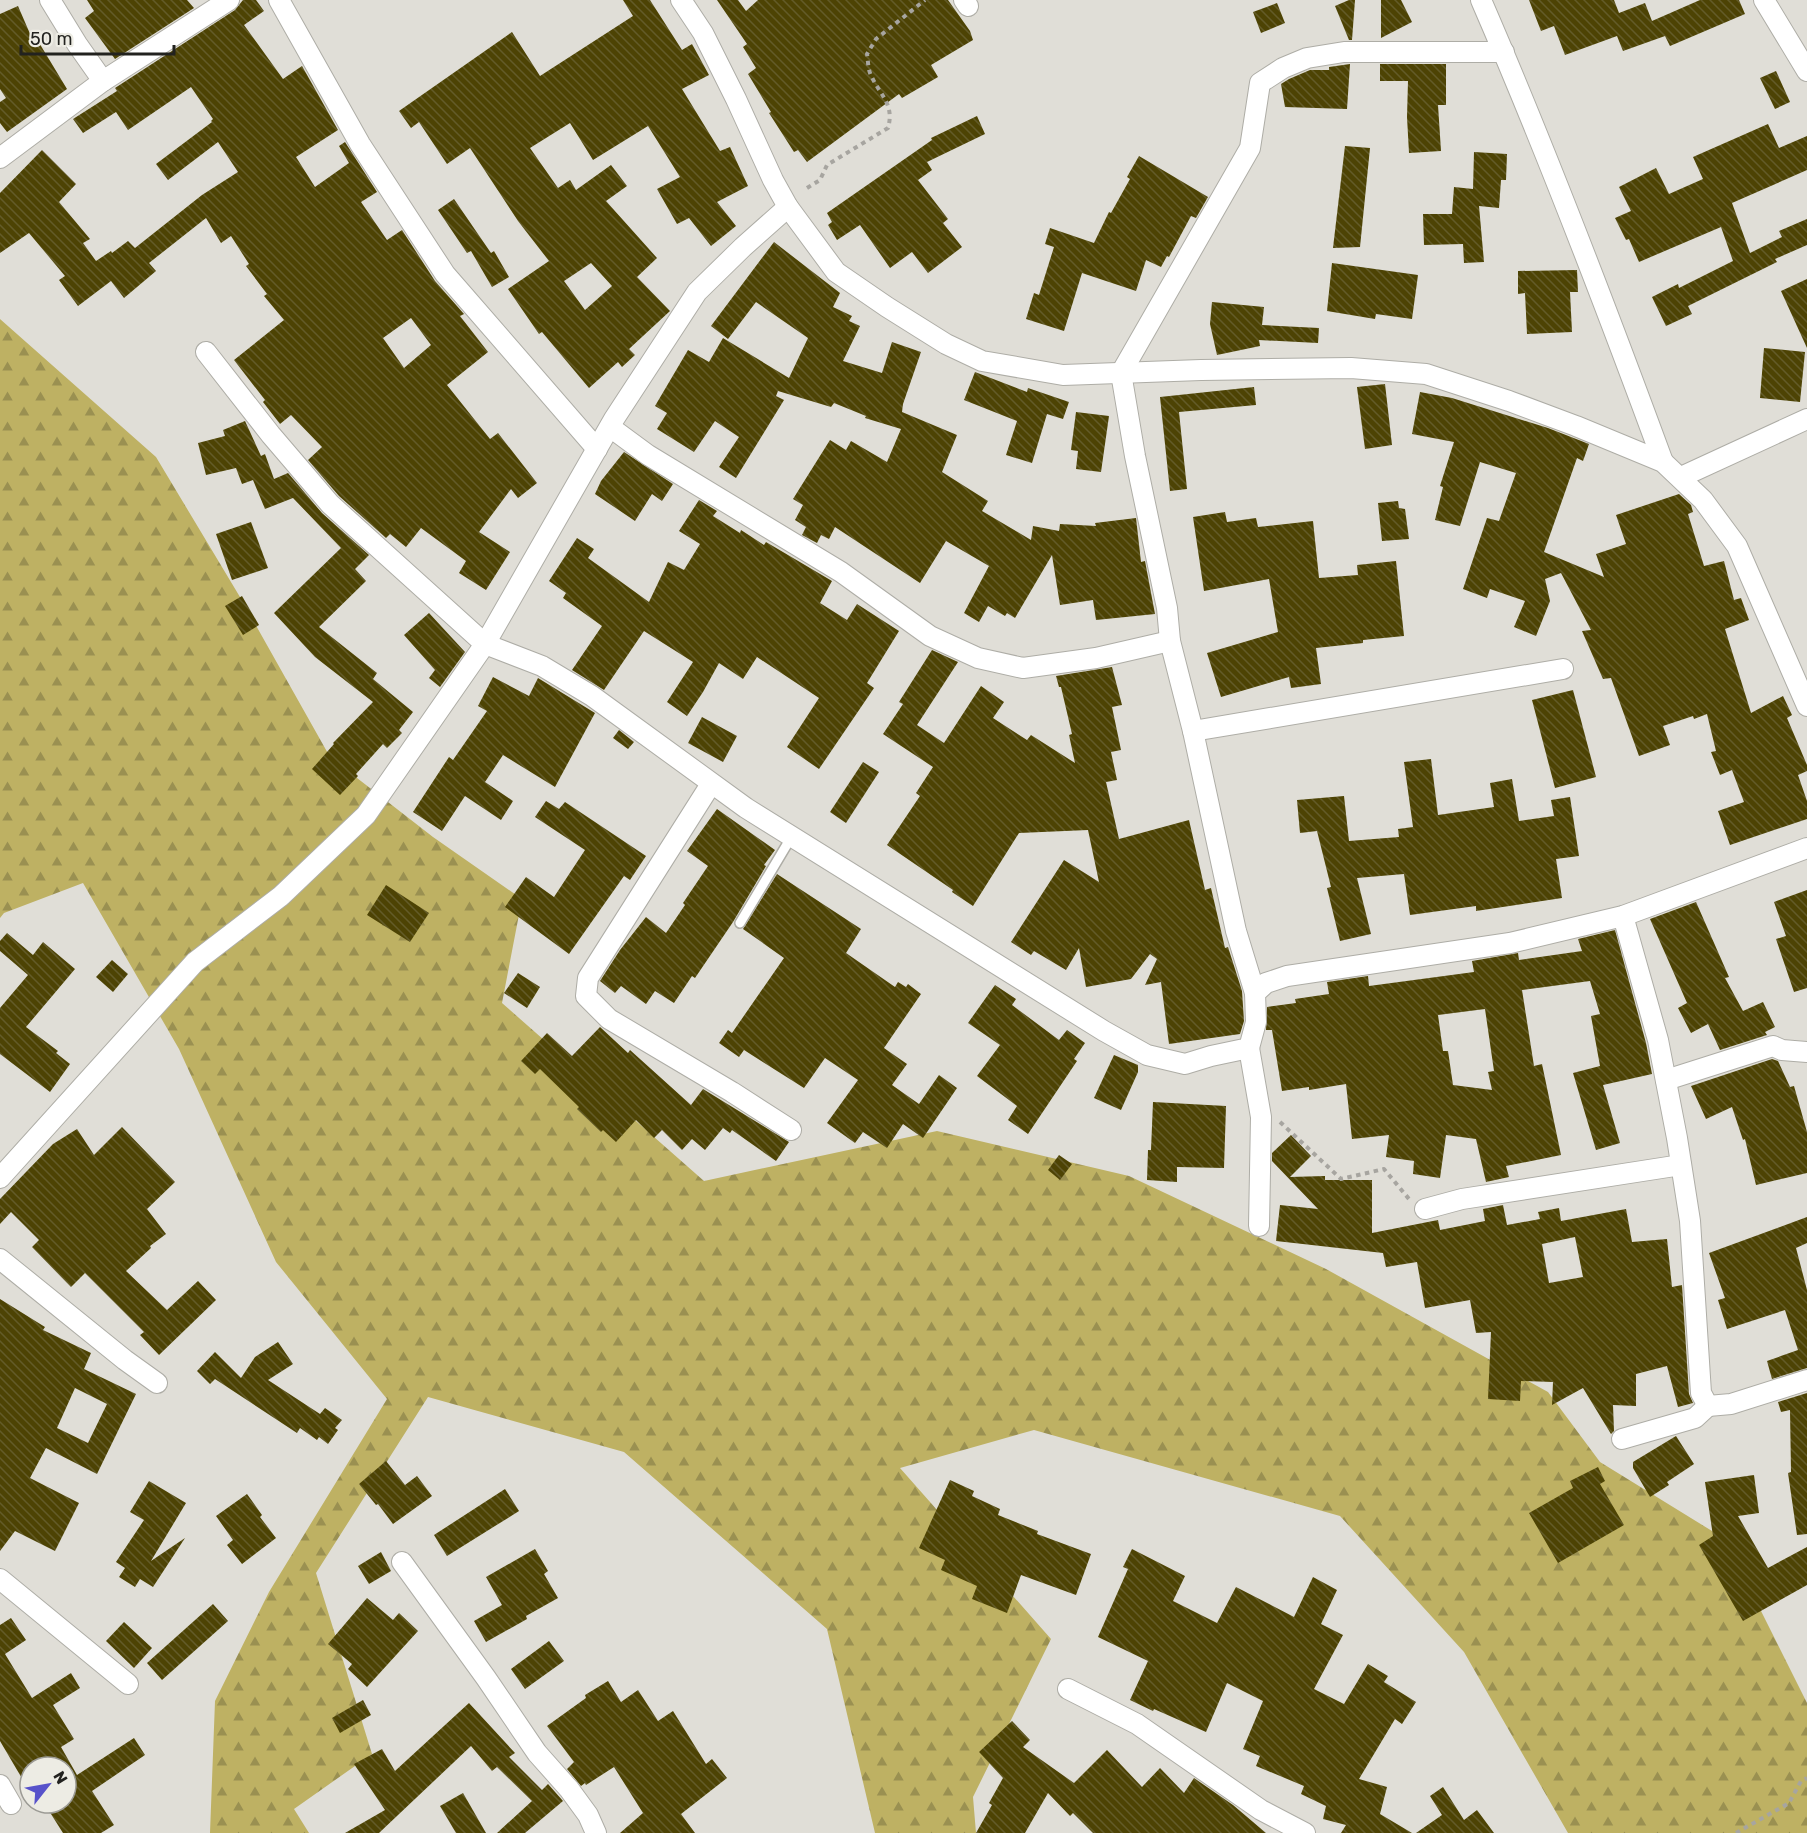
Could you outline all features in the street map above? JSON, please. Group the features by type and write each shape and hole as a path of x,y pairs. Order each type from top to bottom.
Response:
{"street":[{"path":"50,0 103,81"},
{"path":"0,158 103,81 229,0"},
{"path":"279,0 360,144 445,274 597,449"},
{"path":"681,0 704,33 788,207 836,272 946,344 982,361 1063,375 1352,368 1426,374 1557,419 1663,462 1703,500 1737,546 1807,706"},
{"path":"1481,0 1616,332 1663,462"},
{"path":"1764,0 1807,71"},
{"path":"1259,1226 1261,1117 1249,1048 1256,1022 1256,993 1236,931 1170,641 1167,608 1135,456 1121,374 1250,148 1260,82 1282,68 1307,58 1344,52 1503,52"},
{"path":"0,1178 195,962 281,896 366,815 485,644 610,427 697,292 788,207"},
{"path":"206,352 271,435 330,504 485,644 542,666 592,696 711,784 1104,1031 1148,1055 1185,1064 1249,1048"},
{"path":"1681,477 1807,419"},
{"path":"610,427 648,455 841,572 930,636 978,658 1023,668 1096,658 1170,641"},
{"path":"1192,731 1563,669"},
{"path":"711,784 588,978 586,996 609,1020 732,1092 791,1130"},
{"path":"1256,993 1266,983 1287,976 1510,944 1623,916 1807,848"},
{"path":"1623,916 1658,1040 1681,1165 1690,1221 1701,1393 1708,1406"},
{"path":"1666,1080 1773,1046 1782,1050 1807,1052"},
{"path":"1425,1209 1462,1199 1681,1165"},
{"path":"0,1259 157,1383"},
{"path":"1622,1438 1695,1418 1708,1406 1731,1404 1807,1380"},
{"path":"402,1562 537,1752 588,1815 596,1833"},
{"path":"0,1579 128,1684"},
{"path":"1068,1689 1137,1724 1261,1810 1305,1833"},
{"path":"0,1785 10,1804"}],"lane":[{"path":"740,924 792,836"}],"path":[{"path":"807,188 820,180 827,165 888,128 891,117 889,106 870,72 867,54 876,39 925,0"},
{"path":"1261,1117 1270,1115 1278,1121 1341,1179 1384,1169 1408,1198 1425,1209"},
{"path":"1736,1833 1789,1803 1801,1781 1807,1778"}],"green space":[{"path":"0,319 156,457 240,597 330,757 433,837 522,899 502,1003 704,1181 937,1131 1129,1176 1326,1269 1548,1392 1600,1462 1725,1539 1807,1703 1807,1833 1568,1833 1464,1652 1340,1516 1034,1430 900,1468 1051,1639 973,1797 976,1833 875,1833 827,1629 624,1452 428,1397 316,1573 372,1754 294,1809 309,1833 210,1833 215,1701 269,1592 387,1399 276,1262 179,1049 83,883 4,913 0,918"}],"building":[{"path":"87,0 187,0 194,8 115,59 85,18 94,11"},
{"path":"243,0 256,0 264,11 244,25 283,79 302,66 338,130 296,157 315,187 349,163 339,146 345,142 377,192 361,202 387,240 402,230 435,281 464,314 460,316 488,352 447,385 490,439 498,433 537,483 518,498 511,489 479,532 510,552 486,590 459,573 466,561 421,528 406,547 390,534 386,538 339,496 308,460 322,447 291,415 280,424 263,402 265,400 234,360 284,320 264,296 267,294 246,266 249,264 231,236 221,243 206,218 149,263 156,271 124,298 111,281 78,306 59,280 65,276 29,233 0,253 0,193 42,150 76,184 59,202 90,239 83,243 96,261 128,241 135,248 202,195 238,172 218,142 168,180 156,164 212,122 213,119 191,87 128,130 116,112 83,133 73,119 117,91 115,88 235,10","holes":["411,318 431,345 404,368 383,338"]},
{"path":"623,0 650,0 682,50 692,44 709,75 682,89 720,151 730,147 748,186 717,202 736,226 711,246 689,218 677,224 657,189 680,177 648,126 593,160 570,123 530,148 558,188 570,180 576,190 611,165 627,186 606,201 657,258 637,277 670,311 629,349 635,355 622,367 618,362 589,388 542,332 539,334 508,289 549,261 518,221 470,148 447,164 419,122 411,128 399,111 512,32 540,76 633,16","holes":["591,263 612,286 585,310 564,281"]},
{"path":"717,0 738,0 746,11 758,0 948,0 970,31 973,40 931,65 938,77 902,98 899,94 807,162 798,150 794,152 769,113 771,112 748,74 756,68 743,47 747,44"},
{"path":"1355,0 1352,40 1349,40 1335,6"},
{"path":"1381,0 1401,0 1412,22 1381,38"},
{"path":"1529,0 1614,0 1619,13 1645,3 1652,21 1700,0 1739,0 1745,14 1670,46 1665,36 1623,51 1617,36 1565,55 1554,26 1541,31"},
{"path":"1277,3 1285,23 1261,33 1253,12"},
{"path":"18,6 34,43 38,41 67,89 7,132 0,123 0,102 6,98 0,89 0,14"},
{"path":"1350,64 1347,109 1285,107 1281,84 1310,70 1329,70 1329,67"},
{"path":"1380,64 1446,64 1446,105 1438,105 1441,151 1409,153 1408,81 1380,81"},
{"path":"1776,71 1790,102 1775,109 1760,78"},
{"path":"977,116 985,134 927,162 932,170 918,180 948,219 943,223 962,247 928,273 912,252 890,268 860,225 837,240 828,225 832,222 827,213 932,140 931,138"},
{"path":"1768,124 1779,148 1807,136 1807,170 1732,203 1750,253 1782,237 1779,231 1807,219 1807,245 1775,259 1777,262 1688,306 1692,314 1666,326 1652,297 1678,284 1679,288 1733,261 1721,227 1639,262 1629,239 1626,240 1615,218 1631,211 1619,187 1656,168 1669,194 1703,179 1693,157"},
{"path":"1345,146 1370,148 1360,247 1333,248"},
{"path":"1474,152 1507,154 1506,180 1501,180 1499,208 1479,206 1484,262 1464,263 1463,244 1424,245 1423,214 1452,214 1454,187 1473,189"},
{"path":"1139,156 1208,197 1196,218 1191,216 1169,257 1167,256 1161,267 1146,260 1136,291 1082,273 1064,331 1026,319 1034,293 1039,295 1054,247 1045,244 1050,228 1094,243 1109,212 1111,213 1130,179 1127,177"},
{"path":"454,199 491,253 494,251 509,277 492,287 471,251 467,253 438,210"},
{"path":"774,242 840,293 833,307 852,316 849,321 860,326 843,361 882,373 892,342 921,352 902,412 957,435 942,472 988,501 982,511 1031,540 1033,526 1059,531 1060,524 1096,526 1095,523 1136,518 1141,562 1145,561 1155,614 1096,620 1093,600 1060,605 1052,555 1015,618 1007,613 1005,616 988,606 979,622 964,613 989,566 946,541 920,583 835,527 829,539 821,535 817,543 802,535 806,527 795,520 803,505 793,499 830,440 846,450 851,441 887,462 901,429 865,418 866,416 834,403 831,407 778,391 776,396 784,400 736,478 719,467 739,437 715,421 694,452 657,429 667,413 655,406 688,350 709,362 723,338 789,378 808,338 756,302 728,339 711,326"},
{"path":"1332,263 1418,275 1412,319 1376,314 1375,319 1327,311"},
{"path":"1577,270 1578,292 1570,292 1572,332 1527,334 1525,293 1518,294 1518,271"},
{"path":"1807,279 1807,348 1781,291"},
{"path":"1212,302 1264,307 1262,325 1319,328 1318,343 1259,340 1260,346 1217,355 1210,324"},
{"path":"1764,348 1805,352 1800,402 1760,398"},
{"path":"975,372 1027,392 1028,388 1069,402 1063,419 1047,414 1032,463 1006,455 1017,421 964,400"},
{"path":"1385,384 1392,445 1365,449 1357,387"},
{"path":"1254,387 1256,405 1179,412 1187,489 1170,491 1160,397"},
{"path":"1420,392 1452,398 1548,428 1589,444 1583,461 1577,458 1544,552 1604,577 1596,554 1626,544 1616,515 1679,494 1691,505 1693,512 1688,514 1704,566 1724,561 1734,600 1741,598 1749,620 1725,629 1751,713 1783,696 1792,715 1787,718 1807,765 1807,771 1798,775 1807,801 1807,819 1730,845 1718,811 1744,802 1732,770 1720,775 1711,752 1716,751 1707,714 1663,726 1670,745 1639,756 1611,678 1603,679 1582,631 1591,630 1561,573 1545,579 1550,601 1536,636 1514,627 1525,601 1490,589 1487,598 1463,589 1487,518 1499,521 1516,473 1480,462 1460,526 1435,520 1443,487 1440,486 1454,442 1412,434"},
{"path":"1076,412 1109,416 1101,472 1076,469 1078,451 1071,450"},
{"path":"245,421 261,456 265,454 274,479 288,473 322,513 369,555 355,569 366,581 319,627 377,673 373,679 413,712 399,730 402,733 387,748 383,744 340,795 312,769 333,743 373,702 315,657 274,613 341,548 293,498 265,509 253,480 242,484 236,468 206,475 198,443 225,436 223,430"},
{"path":"624,452 673,484 662,501 652,494 635,521 595,494 601,481"},
{"path":"699,500 717,511 713,516 740,533 741,530 764,545 766,542 832,581 820,603 847,620 857,604 899,631 867,683 874,688 819,769 787,747 819,698 757,657 743,679 719,663 687,716 667,702 693,662 644,631 604,690 572,670 602,626 563,598 566,593 549,581 577,538 594,549 588,558 649,602 668,562 684,570 700,544 679,531"},
{"path":"1398,501 1399,508 1405,509 1409,539 1382,541 1378,503"},
{"path":"1225,512 1227,522 1256,518 1258,527 1313,521 1319,578 1358,575 1357,565 1396,561 1404,636 1316,648 1321,684 1291,688 1289,677 1221,697 1207,653 1278,632 1269,579 1204,591 1193,517"},
{"path":"251,522 268,568 232,580 216,534"},
{"path":"242,596 259,625 243,635 225,606"},
{"path":"429,613 465,652 440,687 429,678 435,670 404,635"},
{"path":"932,650 958,662 917,725 944,743 981,686 1004,702 993,718 1027,740 1031,735 1075,763 1069,735 1072,734 1061,687 1059,687 1056,676 1112,667 1122,705 1112,707 1121,750 1111,752 1117,780 1106,782 1119,839 1189,820 1205,890 1211,888 1225,948 1228,947 1242,991 1244,1021 1240,1034 1169,1044 1161,982 1145,985 1157,959 1150,954 1131,979 1086,987 1079,948 1066,970 1034,951 1031,955 1011,942 1064,860 1099,882 1088,830 1019,833 973,906 887,845 920,796 916,793 933,767 883,734 903,704 899,702"},
{"path":"493,677 529,696 538,678 595,713 555,787 503,755 485,782 513,801 501,820 465,796 442,831 413,812 449,757 453,760 487,711 478,706"},
{"path":"1573,690 1596,777 1555,788 1532,700"},
{"path":"702,717 737,736 723,762 688,743"},
{"path":"619,730 634,742 628,749 613,738"},
{"path":"1431,759 1438,815 1494,807 1490,783 1512,779 1519,821 1554,816 1551,800 1570,797 1579,856 1556,859 1562,898 1476,911 1476,906 1410,915 1404,874 1357,878 1371,934 1340,941 1327,888 1331,887 1317,831 1300,833 1297,800 1344,796 1349,841 1399,837 1398,829 1413,827 1404,762"},
{"path":"863,762 879,772 846,823 830,812"},
{"path":"546,801 559,809 565,802 646,856 630,880 624,876 569,954 505,907 526,877 554,897 585,850 535,817"},
{"path":"717,809 775,850 764,865 766,866 733,922 695,978 692,976 674,1003 655,991 646,1004 621,986 615,993 600,981 620,950 646,917 666,933 708,866 687,851"},
{"path":"777,874 861,929 846,953 895,987 898,982 906,987 908,984 921,994 884,1048 907,1064 892,1085 919,1104 939,1075 957,1088 923,1138 903,1124 887,1148 863,1132 855,1143 827,1123 858,1080 825,1058 804,1088 744,1050 739,1057 719,1043 728,1030 732,1033 784,958 743,929"},
{"path":"386,885 429,913 410,942 367,915"},
{"path":"1807,890 1807,988 1794,992 1776,939 1786,936 1774,902"},
{"path":"1696,902 1729,977 1725,978 1743,1011 1763,1002 1775,1027 1765,1032 1767,1035 1720,1050 1708,1024 1691,1033 1678,1008 1687,1003 1650,919"},
{"path":"1615,930 1646,1043 1652,1074 1603,1085 1620,1143 1596,1150 1573,1073 1600,1066 1591,1016 1600,1014 1590,981 1522,990 1534,1066 1542,1064 1561,1155 1506,1166 1509,1177 1486,1182 1476,1139 1446,1135 1440,1178 1413,1174 1414,1161 1386,1157 1389,1135 1352,1139 1346,1084 1309,1090 1309,1087 1282,1091 1272,1030 1266,1030 1267,1007 1296,1003 1295,999 1329,994 1327,982 1368,976 1369,986 1474,972 1472,961 1518,953 1519,960 1582,951 1578,939","holes":["1485,1009 1494,1071 1488,1072 1492,1090 1453,1085 1448,1051 1443,1051 1438,1015"]},
{"path":"7,933 33,955 43,942 75,969 26,1027 58,1051 56,1053 70,1064 50,1092 0,1054 0,1008 28,975 0,951 0,941"},
{"path":"112,960 128,974 113,992 96,977"},
{"path":"518,973 540,987 527,1008 504,993"},
{"path":"995,985 1016,999 1012,1005 1059,1040 1067,1030 1085,1043 1074,1059 1077,1061 1028,1134 1008,1120 1017,1106 977,1076 1000,1045 968,1023"},
{"path":"600,1027 628,1053 630,1050 691,1105 703,1089 789,1142 776,1161 732,1130 730,1133 723,1128 705,1150 692,1139 682,1150 662,1130 654,1138 636,1120 616,1142 603,1130 601,1132 577,1109 579,1107 540,1069 535,1074 521,1061 547,1033 572,1056"},
{"path":"1114,1055 1138,1065 1138,1072 1121,1110 1094,1098"},
{"path":"1772,1059 1778,1061 1790,1087 1794,1086 1807,1132 1807,1173 1756,1185 1745,1139 1743,1140 1732,1107 1706,1119 1691,1086"},
{"path":"1153,1102 1226,1106 1224,1168 1177,1167 1177,1182 1147,1180"},
{"path":"122,1127 175,1182 147,1209 166,1234 150,1246 151,1248 126,1271 167,1310 198,1281 216,1300 159,1355 140,1335 144,1332 85,1273 71,1287 32,1247 39,1240 11,1212 0,1224 0,1199 53,1144 77,1129 94,1155"},
{"path":"1291,1135 1311,1156 1290,1177 1325,1176 1325,1180 1372,1180 1372,1233 1438,1220 1440,1230 1485,1221 1483,1209 1503,1205 1507,1225 1540,1219 1538,1212 1559,1208 1561,1221 1626,1209 1632,1242 1667,1239 1672,1287 1682,1285 1689,1394 1693,1403 1678,1407 1667,1366 1636,1374 1636,1406 1613,1405 1614,1431 1611,1434 1583,1388 1552,1405 1553,1382 1521,1381 1520,1401 1488,1399 1491,1332 1476,1333 1470,1300 1425,1308 1417,1262 1386,1267 1383,1253 1276,1241 1280,1205 1318,1209 1272,1161 1272,1153","holes":["1575,1237 1583,1277 1549,1283 1542,1244"]},
{"path":"1059,1155 1072,1164 1060,1180 1048,1170"},
{"path":"1807,1217 1807,1243 1796,1248 1807,1290 1807,1368 1772,1379 1767,1361 1798,1350 1785,1310 1727,1329 1718,1300 1725,1298 1709,1253"},
{"path":"0,1299 45,1327 43,1330 91,1353 84,1369 136,1394 97,1474 46,1448 30,1478 79,1503 55,1551 15,1531 0,1551","holes":["75,1388 107,1404 88,1443 57,1428"]},
{"path":"278,1342 293,1364 268,1380 320,1414 325,1408 342,1420 335,1428 338,1430 328,1444 319,1437 317,1440 300,1428 297,1433 215,1379 210,1384 197,1371 215,1352 241,1378 255,1357"},
{"path":"1807,1393 1807,1534 1797,1535 1788,1473 1791,1472 1790,1410 1781,1412 1778,1402"},
{"path":"1676,1436 1694,1464 1667,1482 1669,1485 1650,1497 1633,1468 1633,1462"},
{"path":"386,1461 405,1485 417,1476 432,1496 393,1524 359,1484"},
{"path":"1598,1467 1605,1481 1600,1484 1624,1525 1558,1563 1529,1513 1573,1488 1570,1481"},
{"path":"1754,1475 1759,1513 1738,1516 1768,1568 1807,1547 1807,1585 1743,1621 1699,1545 1713,1536 1705,1482"},
{"path":"950,1480 974,1491 972,1496 1000,1509 998,1515 1038,1531 1037,1534 1091,1554 1076,1595 1021,1575 1007,1613 972,1599 977,1586 941,1570 945,1560 919,1548"},
{"path":"149,1481 186,1503 151,1561 185,1538 153,1587 140,1579 135,1587 119,1577 125,1568 116,1562 144,1520 130,1512"},
{"path":"505,1489 519,1511 447,1556 434,1535"},
{"path":"247,1494 262,1515 260,1517 276,1538 242,1564 227,1545 233,1540 216,1516"},
{"path":"535,1549 548,1571 544,1574 558,1598 486,1642 474,1621 502,1605 486,1577"},
{"path":"1132,1549 1185,1576 1173,1601 1217,1623 1236,1587 1294,1617 1313,1577 1337,1590 1321,1624 1343,1635 1314,1689 1344,1704 1368,1664 1388,1676 1384,1682 1416,1702 1402,1724 1395,1719 1359,1779 1387,1787 1380,1814 1412,1833 1341,1833 1346,1825 1323,1819 1326,1806 1301,1794 1304,1786 1256,1766 1260,1756 1243,1749 1263,1701 1227,1683 1206,1732 1130,1700 1148,1661 1098,1637 1128,1569 1123,1567"},
{"path":"381,1552 391,1571 369,1584 358,1566"},
{"path":"367,1598 393,1620 399,1613 418,1631 367,1687 348,1669 352,1664 328,1644"},
{"path":"213,1604 228,1621 162,1680 147,1663"},
{"path":"11,1618 26,1640 5,1654 32,1698 71,1673 80,1688 53,1705 74,1739 61,1747 66,1755 18,1755 18,1772 0,1741 0,1625"},
{"path":"124,1622 152,1648 134,1668 106,1641"},
{"path":"549,1641 564,1661 525,1689 511,1669"},
{"path":"608,1681 621,1702 638,1690 658,1721 673,1711 706,1764 712,1759 727,1778 681,1814 695,1833 620,1833 643,1813 614,1767 581,1786 567,1769 574,1762 547,1726 586,1698 585,1695"},
{"path":"363,1700 371,1715 340,1733 332,1718"},
{"path":"469,1703 515,1753 509,1757 542,1790 548,1784 563,1801 525,1833 497,1833 532,1801 497,1767 492,1771 471,1746 379,1833 345,1833 385,1810 354,1764 382,1749 395,1771"},
{"path":"1012,1721 1030,1740 1023,1747 1074,1783 1107,1750 1142,1787 1160,1768 1184,1793 1194,1778 1233,1805 1266,1833 1093,1833 1073,1813 1070,1816 1048,1793 1025,1833 976,1833 992,1805 989,1803 1003,1778 979,1752"},
{"path":"134,1738 145,1755 92,1791 114,1825 101,1833 63,1833 52,1815 78,1815 78,1774"},
{"path":"1443,1787 1464,1820 1477,1810 1494,1833 1416,1833 1442,1815 1430,1796"},
{"path":"463,1793 486,1833 456,1833 440,1806"}]}
